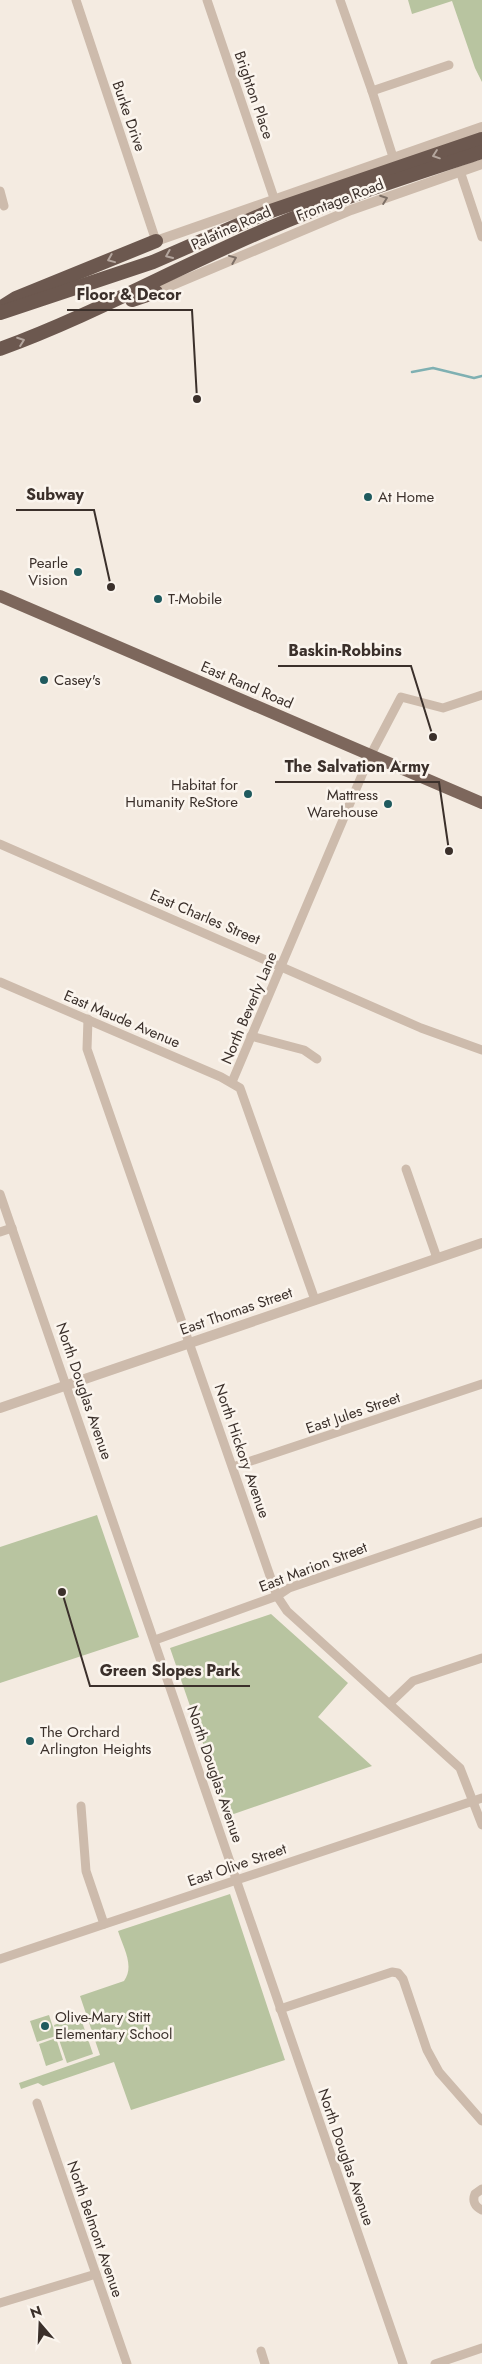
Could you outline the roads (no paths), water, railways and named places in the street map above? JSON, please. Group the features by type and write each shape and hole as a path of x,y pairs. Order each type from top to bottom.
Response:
{"highway":[{"name":"Palatine Road","path":"0,313 153,262 268,212 482,139"},
{"name":"Palatine Road","path":"0,349 42,334 266,230 348,197 482,152"},
{"path":"0,308 16,298 156,241"},
{"path":"42,334 156,292"}],"main road":[{"name":"East Rand Road","path":"0,596 482,803"}],"street":[{"name":"Burke Drive","path":"76,0 156,241"},
{"name":"Brighton Place","path":"207,0 274,198"},
{"path":"340,0 372,91 392,157"},
{"path":"372,91 449,64"},
{"name":"Frontage Road","path":"156,241 274,198 482,127"},
{"name":"Frontage Road","path":"156,292 351,210 482,164"},
{"path":"460,171 482,237"},
{"path":"0,192 4,206"},
{"name":"North Beverly Lane","path":"315,1300 240,1088 232,1082 283,966 370,756 401,698 443,708 482,695"},
{"name":"East Charles Street","path":"0,844 283,966 421,1028 482,1050"},
{"name":"East Maude Avenue","path":"0,982 232,1082"},
{"name":"North Hickory Avenue","path":"88,1019 87,1049 277,1596 288,1611 460,1768 478,1799 482,1825"},
{"path":"251,1036 304,1050 317,1059"},
{"path":"406,1169 437,1258"},
{"name":"North Douglas Avenue","path":"0,1194 403,2364"},
{"path":"0,1232 12,1228"},
{"name":"East Thomas Street","path":"0,1408 482,1242"},
{"name":"East Jules Street","path":"233,1468 482,1384"},
{"name":"East Marion Street","path":"155,1640 277,1596 289,1588 482,1522"},
{"path":"390,1703 413,1681 482,1658"},
{"name":"East Olive Street","path":"0,1959 478,1799"},
{"path":"81,1806 86,1871 104,1924"},
{"path":"280,2009 392,1972 398,1973 402,1979 427,2050 439,2072 482,2121"},
{"name":"North Belmont Avenue","path":"37,2103 127,2364"},
{"path":"482,2188 475,2194 474,2201 478,2208 482,2210"},
{"path":"0,2303 96,2274"},
{"path":"435,2364 482,2348"},
{"path":"261,2350 265,2364"}],"waterway":[{"path":"412,372 433,368 474,378 482,376"}],"place":[{"name":"Floor & Decor","path":"197,399"},
{"name":"At Home","path":"368,497"},
{"name":"Pearle Vision","path":"78,572"},
{"name":"Subway","path":"111,587"},
{"name":"T-Mobile","path":"158,599"},
{"name":"Casey's","path":"44,680"},
{"name":"Baskin-Robbins","path":"433,737"},
{"name":"Habitat for Humanity ReStore","path":"248,794"},
{"name":"Mattress Warehouse","path":"388,804"},
{"name":"The Salvation Army","path":"449,851"},
{"name":"Green Slopes Park","path":"62,1592"},
{"name":"The Orchard Arlington Heights","path":"30,1741"},
{"name":"Olive-Mary Stitt Elementary School","path":"45,2026"}]}
